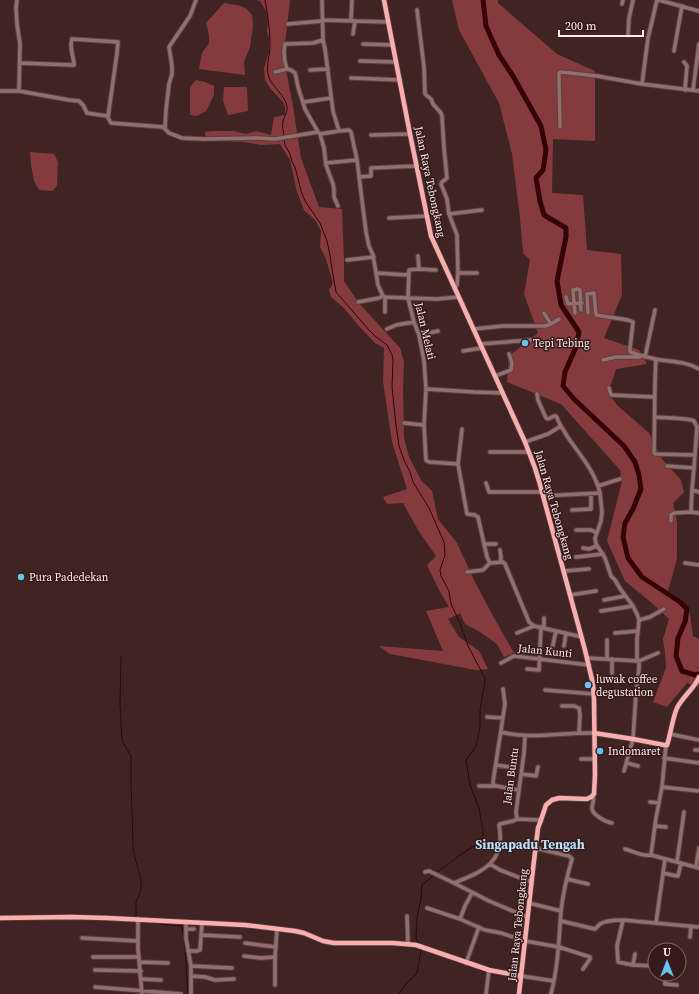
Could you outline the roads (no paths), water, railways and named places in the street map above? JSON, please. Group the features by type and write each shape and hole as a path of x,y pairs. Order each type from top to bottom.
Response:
{"main road":[{"name":"Jalan Raya Tebongkang","path":"384,0 431,236 536,468 582,637 593,684 595,759 593,795 587,799 554,799 546,805 538,828 535,848 520,994"},
{"path":"594,733 666,745 678,706 699,678"},
{"path":"0,918 72,917 245,925 300,932 323,941 334,943 416,945 489,970 521,976"}],"street":[{"path":"18,0 16,18 20,44 19,91"},
{"path":"165,130 166,110 172,74 168,47 190,16 196,0"},
{"path":"322,0 323,40 333,111 339,131"},
{"path":"352,0 353,34"},
{"path":"628,34 629,18 633,0"},
{"path":"642,84 648,38 658,0 699,10"},
{"path":"674,51 682,6"},
{"path":"417,10 424,67 425,94 432,100 433,104 441,113 443,119 447,179 441,184 447,199 449,214 457,235 458,274 457,285 455,288"},
{"path":"288,24 322,20 388,22"},
{"path":"20,63 74,65 71,50 72,39 118,42 108,117 111,123 163,127 169,133 182,138 274,139 350,130 360,177 369,248 374,257 378,285 384,297 385,312"},
{"path":"287,69 284,56 285,44 313,43 323,40"},
{"path":"363,44 393,45"},
{"path":"693,90 699,44"},
{"path":"360,61 396,62"},
{"path":"684,62 687,66 685,90"},
{"path":"276,72 287,69 291,70 296,77 306,111 319,133 324,148 326,163 333,184 334,197 338,206"},
{"path":"310,70 328,69"},
{"path":"560,126 559,73 561,72 699,91"},
{"path":"351,78 400,80"},
{"path":"0,91 19,91 79,101 83,105 87,114 108,117"},
{"path":"304,102 331,98"},
{"path":"371,135 410,134"},
{"path":"326,163 357,160"},
{"path":"360,177 371,176 371,168 416,166"},
{"path":"449,214 482,210"},
{"path":"389,218 427,216"},
{"path":"418,256 419,269"},
{"path":"347,260 374,257"},
{"path":"436,270 409,270 408,298 459,297"},
{"path":"376,273 408,275"},
{"path":"458,274 476,273"},
{"path":"575,313 574,290 578,288 580,290 581,310"},
{"path":"588,313 588,294 594,293 596,315 631,321 630,351 644,357"},
{"path":"566,296 568,304 588,303"},
{"name":"Jalan Melati","path":"358,302 384,297 408,298 419,335 424,361 426,389 424,425 426,460 429,462 458,464"},
{"path":"644,357 655,310"},
{"path":"544,313 550,324"},
{"path":"473,329 503,326 542,326 559,319"},
{"path":"387,330 396,325 414,322"},
{"path":"419,335 438,331"},
{"path":"463,351 481,346 532,340"},
{"path":"495,376 511,370 512,363 509,354"},
{"path":"603,360 616,357 644,357 685,363 693,365 699,369"},
{"path":"656,359 654,397 655,454 696,453"},
{"path":"609,388 611,395 654,397"},
{"path":"426,389 503,393"},
{"path":"537,394 546,418 548,419 555,416 585,461 598,486 602,506 602,516 599,529 596,532 595,540 597,546 603,554 610,576 615,580 633,606 639,620 637,639 640,670 636,694 633,739 624,771"},
{"path":"655,418 691,420 698,427 691,512"},
{"path":"404,423 424,425"},
{"path":"525,442 548,434 561,426"},
{"path":"462,429 458,464 467,514 478,517 487,557 490,563"},
{"path":"490,452 529,452"},
{"path":"668,466 694,468"},
{"path":"598,486 620,479"},
{"path":"486,483 489,492 542,494 600,493"},
{"path":"692,490 699,492"},
{"path":"572,510 591,509 591,494"},
{"path":"671,521 671,515 674,513 699,513"},
{"path":"576,530 592,530 596,532"},
{"path":"484,544 496,544"},
{"path":"583,548 589,549 597,546"},
{"path":"500,550 500,562"},
{"path":"576,557 603,554"},
{"path":"467,572 484,570 490,563 503,562 532,625"},
{"path":"685,563 699,565"},
{"path":"564,571 589,570"},
{"path":"570,595 596,591"},
{"path":"604,600 625,596"},
{"path":"601,611 633,606"},
{"path":"639,620 650,617 664,609"},
{"path":"527,669 539,670 544,618"},
{"path":"517,633 532,625 582,637"},
{"path":"552,649 556,631"},
{"path":"615,633 638,631"},
{"path":"564,646 566,633"},
{"path":"607,640 607,659"},
{"path":"587,658 638,660 658,653"},
{"name":"Jalan Kunti","path":"501,663 514,656 589,665"},
{"path":"612,659 612,673"},
{"path":"494,786 493,780 505,704 503,689"},
{"path":"546,690 594,694"},
{"path":"562,706 574,706 579,708 579,733"},
{"path":"487,717 503,718"},
{"path":"501,732 525,736 594,733"},
{"path":"670,734 699,740"},
{"name":"Jalan Buntu","path":"525,736 522,774 516,812 517,819 541,820"},
{"path":"651,855 662,787 666,745"},
{"path":"664,758 699,763"},
{"path":"581,759 595,759"},
{"path":"627,763 638,766"},
{"path":"496,765 510,767"},
{"path":"522,774 536,776 538,767"},
{"path":"479,786 494,786 520,790"},
{"path":"662,787 699,791"},
{"path":"593,795 593,812 604,820 612,823"},
{"path":"650,802 659,803"},
{"path":"663,873 677,876 684,812"},
{"path":"454,883 468,877 490,864 498,852 500,845 501,832 499,825 517,819"},
{"path":"655,826 666,827"},
{"path":"535,848 562,854 571,858 561,911 554,981 551,994"},
{"path":"624,848 646,856 651,855 697,868 699,848"},
{"path":"656,923 665,859"},
{"path":"490,864 500,870 531,882"},
{"path":"425,872 429,872 454,883 489,901 527,917"},
{"path":"567,879 588,884"},
{"path":"460,919 472,893"},
{"path":"529,903 561,911"},
{"path":"428,908 460,919 485,930 501,933 525,941 558,947 590,958 583,969"},
{"path":"406,916 408,944"},
{"path":"138,919 138,941 142,992"},
{"path":"623,920 616,946 618,962 647,966"},
{"path":"561,921 595,929 604,922 623,920 699,927"},
{"path":"186,922 186,938 191,966 191,994"},
{"path":"188,951 200,950 202,923"},
{"path":"690,938 691,926"},
{"path":"466,963 479,927"},
{"path":"186,929 194,929"},
{"path":"275,985 277,929"},
{"path":"202,935 240,937"},
{"path":"82,938 138,941"},
{"path":"245,943 276,947"},
{"path":"633,965 635,954"},
{"path":"244,956 261,958 275,957"},
{"path":"93,957 139,957"},
{"path":"140,962 168,963"},
{"path":"191,966 232,968"},
{"path":"95,970 141,971"},
{"path":"486,994 489,970"},
{"path":"191,976 218,980 234,979"},
{"path":"521,976 554,981"},
{"path":"141,979 161,980"},
{"path":"665,982 665,984 677,985"},
{"path":"95,987 180,994"}],"waterway":[{"path":"265,0 270,40 268,64 269,78 282,95 287,106 283,123 284,136"},
{"path":"483,0 486,26 499,55 513,76 541,126 546,150 543,170 536,178 544,215 566,228 566,237 557,281 561,305 579,332 576,347 565,372 563,386 574,399 624,446 635,462 641,489 633,509 625,523 623,537 628,558 642,577 680,602 687,609 685,622 678,638 676,656 682,671 695,675 699,674"},
{"path":"284,139 285,145 295,167 305,201 320,223 327,241 336,292 369,330 387,345 392,355 392,387 399,446 413,482 429,508 444,542 445,555 440,570 441,576 449,591 451,604 460,623 468,646 485,678 478,738 476,746 466,760 470,785 479,808 483,836 474,846 436,873"},
{"path":"121,656 120,704 122,741 131,756 133,845 141,880 141,890 136,902 136,918"},
{"path":"418,943 416,938 417,918 422,885 434,875"},
{"path":"144,922 182,926 188,994"},
{"path":"399,994 405,985 417,973 421,951 420,948"}],"place":[{"name":"Tepi Tebing","path":"525,343"},
{"name":"Pura Padedekan","path":"21,577"},
{"name":"luwak coffee degustation","path":"588,685"},
{"name":"Indomaret","path":"600,751"}],"district":[{"name":"Singapadu Tengah","path":"530,844"}]}
